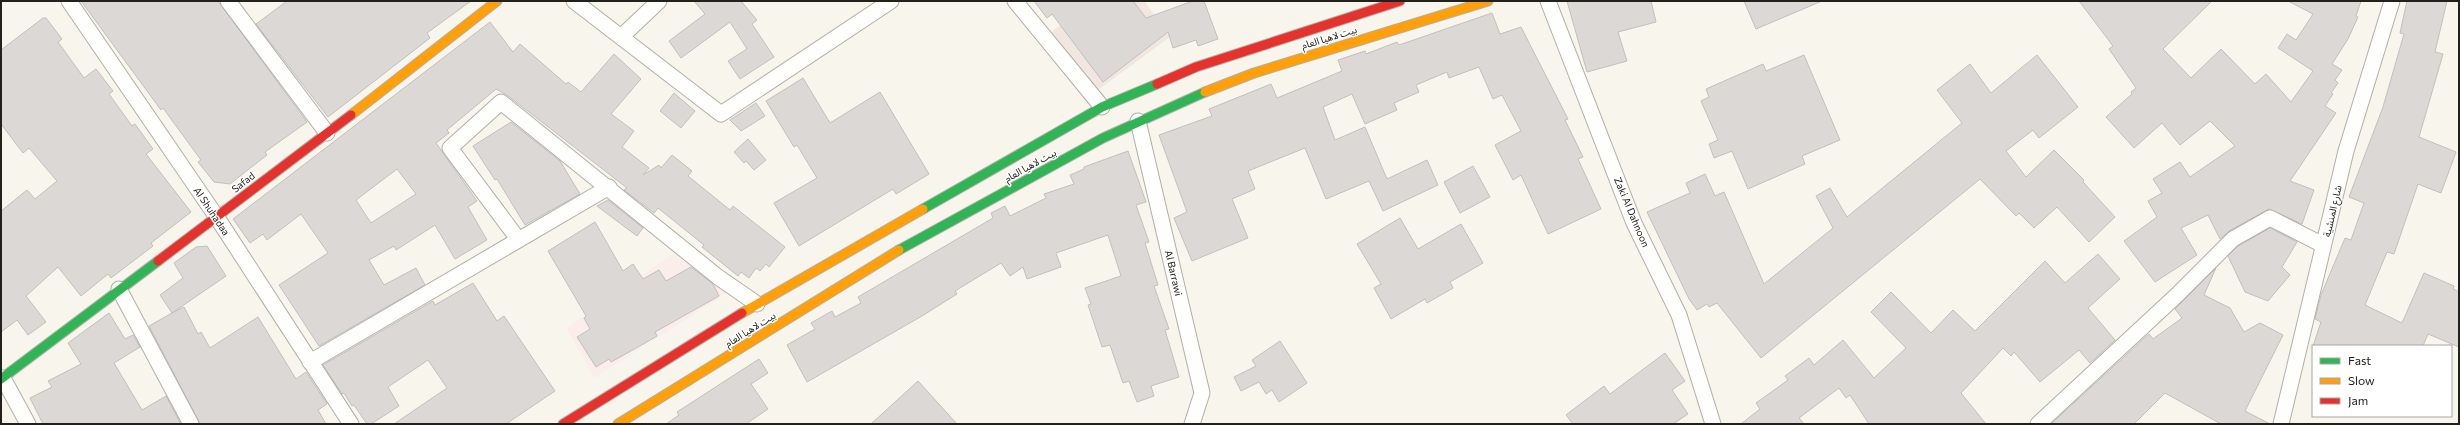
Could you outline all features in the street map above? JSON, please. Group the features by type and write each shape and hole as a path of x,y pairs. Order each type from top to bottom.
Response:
{"main road":[{"name":"Safad","path":"2,378 326,133 496,1"},
{"name":"بيت لاهيا العام","path":"563,424 756,304 1102,107 1196,67 1400,1"},
{"name":"بيت لاهيا العام","path":"618,424 914,241 1103,138 1180,102 1254,73 1488,1"}],"street":[{"name":"Al Shuhadaa","path":"69,1 216,216 351,424"},
{"path":"574,1 722,114 891,1"},
{"path":"621,37 659,1"},
{"path":"1015,1 1102,107"},
{"name":"Zaki Al Dahnoon","path":"1548,1 1634,223 1679,315 1714,424"},
{"name":"شارع المنشية","path":"2281,424 2346,151 2392,1"},
{"path":"235,3 326,133"},
{"path":"518,239 450,148 502,102 609,187 718,277 756,304"},
{"name":"Al Barrawi","path":"1138,121 1202,393 1192,424"},
{"path":"310,362 609,187"},
{"path":"2038,424 2177,295 2234,239 2270,218 2323,245"},
{"path":"119,290 191,424"},
{"path":"2,378 28,424"}],"shaded area":[{"path":"1093,1 1144,1 1170,37 1095,92 1051,32"},
{"path":"673,254 727,293 594,378 567,328"}],"building":[{"path":"81,1 218,1 307,122 265,152 267,155 230,184 214,182 198,162 201,160 163,108 161,110"},
{"path":"287,1 471,1 427,33 430,38 328,117 256,24"},
{"path":"694,1 741,1 757,20 752,24 774,57 740,79 728,61 747,49 730,22 681,58 669,41 705,14"},
{"path":"1034,1 1133,1 1146,18 1193,1 1204,1 1218,39 1198,46 1196,40 1173,48 1168,32 1103,82 1052,14 1047,18"},
{"path":"1567,1 1651,1 1656,22 1618,32 1627,61 1587,72"},
{"path":"1744,1 1822,1 1756,29"},
{"path":"2079,1 2212,1 2163,49 2191,78 2221,49 2255,84 2266,74 2291,102 2313,71 2278,48 2287,34 2296,40 2313,14 2288,1 2361,1 2356,16 2358,17 2348,39 2332,64 2342,70 2335,80 2338,83 2331,93 2333,94 2325,106 2336,113 2290,181 2314,190 2302,224 2269,209 2229,231 2220,239 2208,215 2181,228 2197,255 2155,282 2124,241 2157,217 2148,201 2162,193 2153,179 2180,162 2190,177 2235,146 2210,121 2180,145 2162,123 2134,148 2106,117 2132,94 2131,92 2136,88 2109,49 2113,46"},
{"path":"2407,1 2447,1 2435,52 2443,54 2419,137 2456,152 2441,193 2418,184 2394,254 2387,252 2365,305 2402,323 2424,273 2454,286 2453,289 2459,292 2459,347 2428,334 2423,345 2313,345 2321,322 2315,319 2321,295 2345,238 2351,240 2364,203 2349,197 2383,107 2404,34 2400,33"},
{"path":"1492,13 1500,34 1521,27 1568,119 1565,120 1583,157 1578,159 1601,209 1548,234 1521,175 1513,180 1495,145 1521,131 1502,95 1493,99 1479,67 1449,78 1447,72 1416,85 1419,92 1394,103 1397,110 1365,124 1352,94 1323,107 1335,140 1365,127 1387,179 1427,160 1438,185 1383,211 1369,181 1326,199 1305,148 1248,171 1255,189 1232,199 1248,238 1192,261 1174,218 1187,212 1159,135 1212,116 1209,109 1271,84 1277,98 1342,71 1338,60 1365,51 1366,54 1397,42 1399,45"},
{"path":"43,18 46,18 62,39 58,42 84,78 96,69 113,91 109,94 132,126 135,124 153,149 146,154 191,212 151,243 153,246 111,278 108,274 81,296 58,267 26,296 46,322 28,335 17,320 1,332 1,211 27,190 35,199 57,181 29,148 23,153 1,124 1,50"},
{"path":"490,22 513,52 520,44 566,84 568,82 581,92 614,54 641,79 611,114 634,131 622,147 649,168 643,175 659,165 661,168 672,155 692,171 688,176 730,210 733,206 785,247 769,267 766,264 760,271 756,268 749,278 741,272 738,276 702,247 704,245 658,208 654,213 624,190 627,188 507,95 496,89 447,130 449,133 436,143 477,201 468,207 487,240 455,259 435,225 396,250 394,246 369,260 384,285 416,268 425,285 319,346 279,285 328,253 301,214 267,240 263,234 250,243 233,219","holes":["397,169 416,194 371,223 356,200"]},
{"path":"1804,55 1840,140 1802,156 1805,164 1748,189 1732,151 1714,158 1709,144 1718,140 1701,101 1709,97 1706,89 1763,64 1766,71"},
{"path":"2037,55 2078,107 2039,138 2033,130 2006,151 2026,177 2054,150 2084,180 2083,182 2115,217 2089,242 2057,207 2034,228 2019,213 2016,216 1980,179 1761,358 1717,303 1709,307 1707,304 1697,310 1689,299 1647,212 1690,193 1686,183 1705,174 1715,196 1724,192 1764,284 1833,228 1816,196 1830,188 1847,217 1962,123 1937,90 1970,64 1991,93"},
{"path":"803,78 830,123 880,92 929,174 896,194 893,189 799,246 774,203 817,178 797,145 794,147 766,101"},
{"path":"674,93 695,111 681,128 660,111"},
{"path":"756,103 765,116 741,131 730,120"},
{"path":"511,122 560,161 580,194 525,225 497,179 495,180 473,146"},
{"path":"748,139 766,160 754,170 746,161 744,163 734,152"},
{"path":"1128,151 1146,202 1136,205 1149,242 1145,243 1158,285 1154,286 1169,329 1165,330 1179,377 1151,386 1154,396 1137,402 1129,381 1123,383 1110,345 1102,347 1088,305 1091,304 1085,288 1121,276 1108,235 1056,253 1061,267 1027,279 1023,267 1010,276 1001,263 955,291 957,294 922,316 807,382 787,345 815,329 811,323 832,311 835,317 861,303 858,297 993,218 991,213 1005,206 1010,216 1046,198 1044,194 1074,184 1070,175 1084,169 1084,167"},
{"path":"1473,166 1490,197 1460,213 1444,182"},
{"path":"608,200 643,228 637,236 597,206"},
{"path":"1400,218 1418,249 1461,224 1483,263 1450,282 1453,288 1427,303 1425,299 1391,319 1374,288 1381,284 1357,244"},
{"path":"595,222 623,271 633,264 643,279 659,270 666,281 691,267 713,284 719,296 655,332 657,336 638,347 611,362 609,359 596,367 577,337 590,329 584,318 586,316 548,251"},
{"path":"2270,228 2297,242 2282,267 2290,275 2268,301 2245,292 2228,256 2238,246"},
{"path":"207,246 226,276 172,313 160,295 183,278 174,263 196,247"},
{"path":"2098,254 2120,279 2088,308 2115,340 2090,363 2079,350 2040,382 2014,352 2011,356 2003,348 1961,393 1986,424 1869,424 1850,395 1846,398 1839,388 1799,418 1804,424 1741,424 1760,409 1756,403 1788,380 1785,376 1809,358 1814,365 1843,340 1874,378 1906,348 1871,312 1891,292 1931,333 1953,310 1975,331 2045,261 2065,283"},
{"path":"2216,268 2204,295 2230,308 2244,332 2260,323 2283,335 2245,411 2270,424 2221,424 2165,393 2134,424 2051,424 2149,334 2153,339 2182,318 2175,309"},
{"path":"473,283 497,321 504,316 555,391 506,424 394,424 447,388 428,360 388,387 399,406 371,424 367,424 354,405 352,406 344,393 342,394 323,365 433,301 435,305"},
{"path":"184,307 198,334 201,332 210,348 258,317 296,379 306,372 327,404 318,410 326,424 200,424 149,326"},
{"path":"109,313 125,339 133,335 140,347 114,363 142,410 166,396 181,424 43,424 30,398 52,387 48,381 81,364 68,343"},
{"path":"1280,341 1307,383 1279,402 1272,390 1266,394 1259,382 1241,391 1234,377 1256,366 1252,360"},
{"path":"1665,353 1685,381 1672,390 1688,414 1673,424 1573,424 1566,415 1604,386 1610,394"},
{"path":"759,359 768,373 751,384 768,409 746,424 666,424 679,415 677,412"},
{"path":"918,381 957,424 871,424"}],"traffic: fast":[{"path":"923,209 1102,107 1157,84"},
{"path":"899,250 1103,138 1205,92"},
{"path":"1,379 158,261"}],"traffic: slow":[{"path":"351,115 497,1"},
{"path":"1205,92 1254,73 1488,1"},
{"path":"742,313 923,209"},
{"path":"618,424 899,250"}],"traffic: jam":[{"path":"1157,84 1196,67 1400,1"},
{"path":"158,261 351,115"},
{"path":"563,424 742,313"}]}
